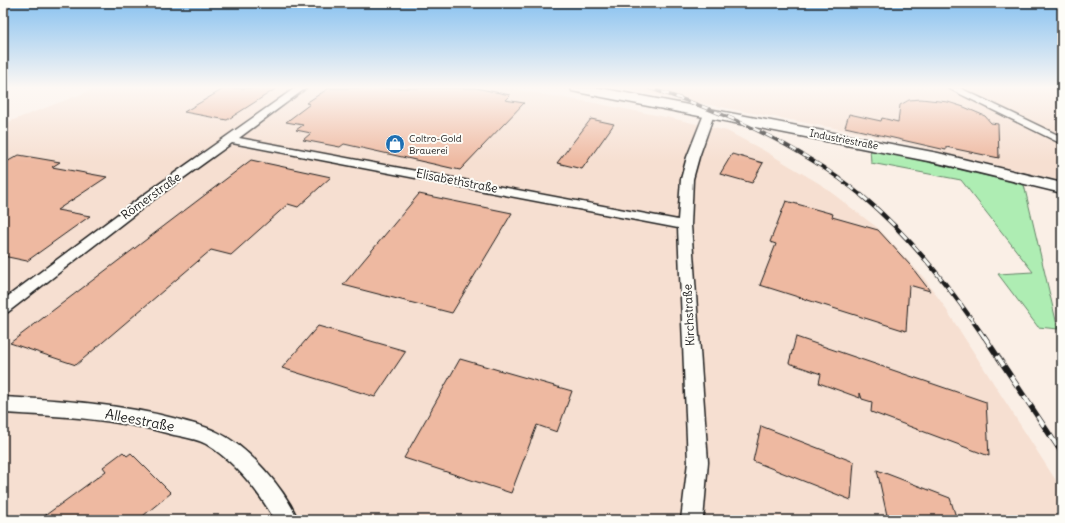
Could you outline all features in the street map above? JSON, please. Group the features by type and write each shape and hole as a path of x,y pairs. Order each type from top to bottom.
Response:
{"main road":[{"name":"Industriestraße","path":"701,112 938,158 1062,188"}],"street":[{"name":"Römerstraße","path":"3,308 149,197 268,112"},
{"path":"1003,112 1062,141"},
{"name":"Kirchstraße","path":"692,520 698,462 684,225 687,179 693,157 709,114"},
{"name":"Elisabethstraße","path":"230,139 684,225"},
{"name":"Alleestraße","path":"3,405 72,408 154,421 210,438 241,459 275,500 287,520"}],"shaded area":[{"path":"33,112 642,112 727,131 763,150 820,184 879,229 924,278 942,303 1062,490 1062,520 3,520 3,124"},
{"path":"750,112 1062,112 1062,181 861,133"}],"green space":[{"path":"870,148 1024,185 1058,329 1038,327 998,274 1033,272 961,180 871,163"}],"building":[{"path":"186,112 239,112 227,120"},
{"path":"299,112 515,112 460,170 344,144 340,147 303,140 311,133 296,130 303,125 286,122"},
{"path":"899,112 977,112 985,116 991,123 998,124 999,158 946,147 946,150 845,127 849,114 881,121 882,118 898,122"},
{"path":"591,119 614,124 582,169 557,163"},
{"path":"732,154 763,163 752,183 720,174"},
{"path":"19,155 60,162 52,167 107,177 57,210 90,216 27,261 3,256 3,164"},
{"path":"251,160 331,177 298,207 288,204 231,255 211,250 76,365 10,343"},
{"path":"419,194 512,213 452,313 343,285"},
{"path":"786,201 833,214 832,217 878,230 910,265 930,291 909,285 906,331 760,285 776,244 770,242"},
{"path":"318,326 406,351 375,397 282,368"},
{"path":"796,337 986,402 989,456 871,412 872,402 862,399 860,393 860,398 819,383 821,374 789,363"},
{"path":"460,359 572,391 557,432 537,425 511,493 404,458"},
{"path":"761,426 854,462 851,500 753,461"},
{"path":"123,452 127,456 131,453 171,493 138,520 39,520 106,471 103,467"},
{"path":"877,470 950,498 957,520 888,520"}],"railway":[{"path":"717,112 761,132 787,146 813,161 862,196"},
{"path":"861,195 912,244 942,280 984,337"},
{"path":"984,336 1062,453"}],"place":[{"name":"Coltro-Gold Brauerei","path":"395,144"}]}
